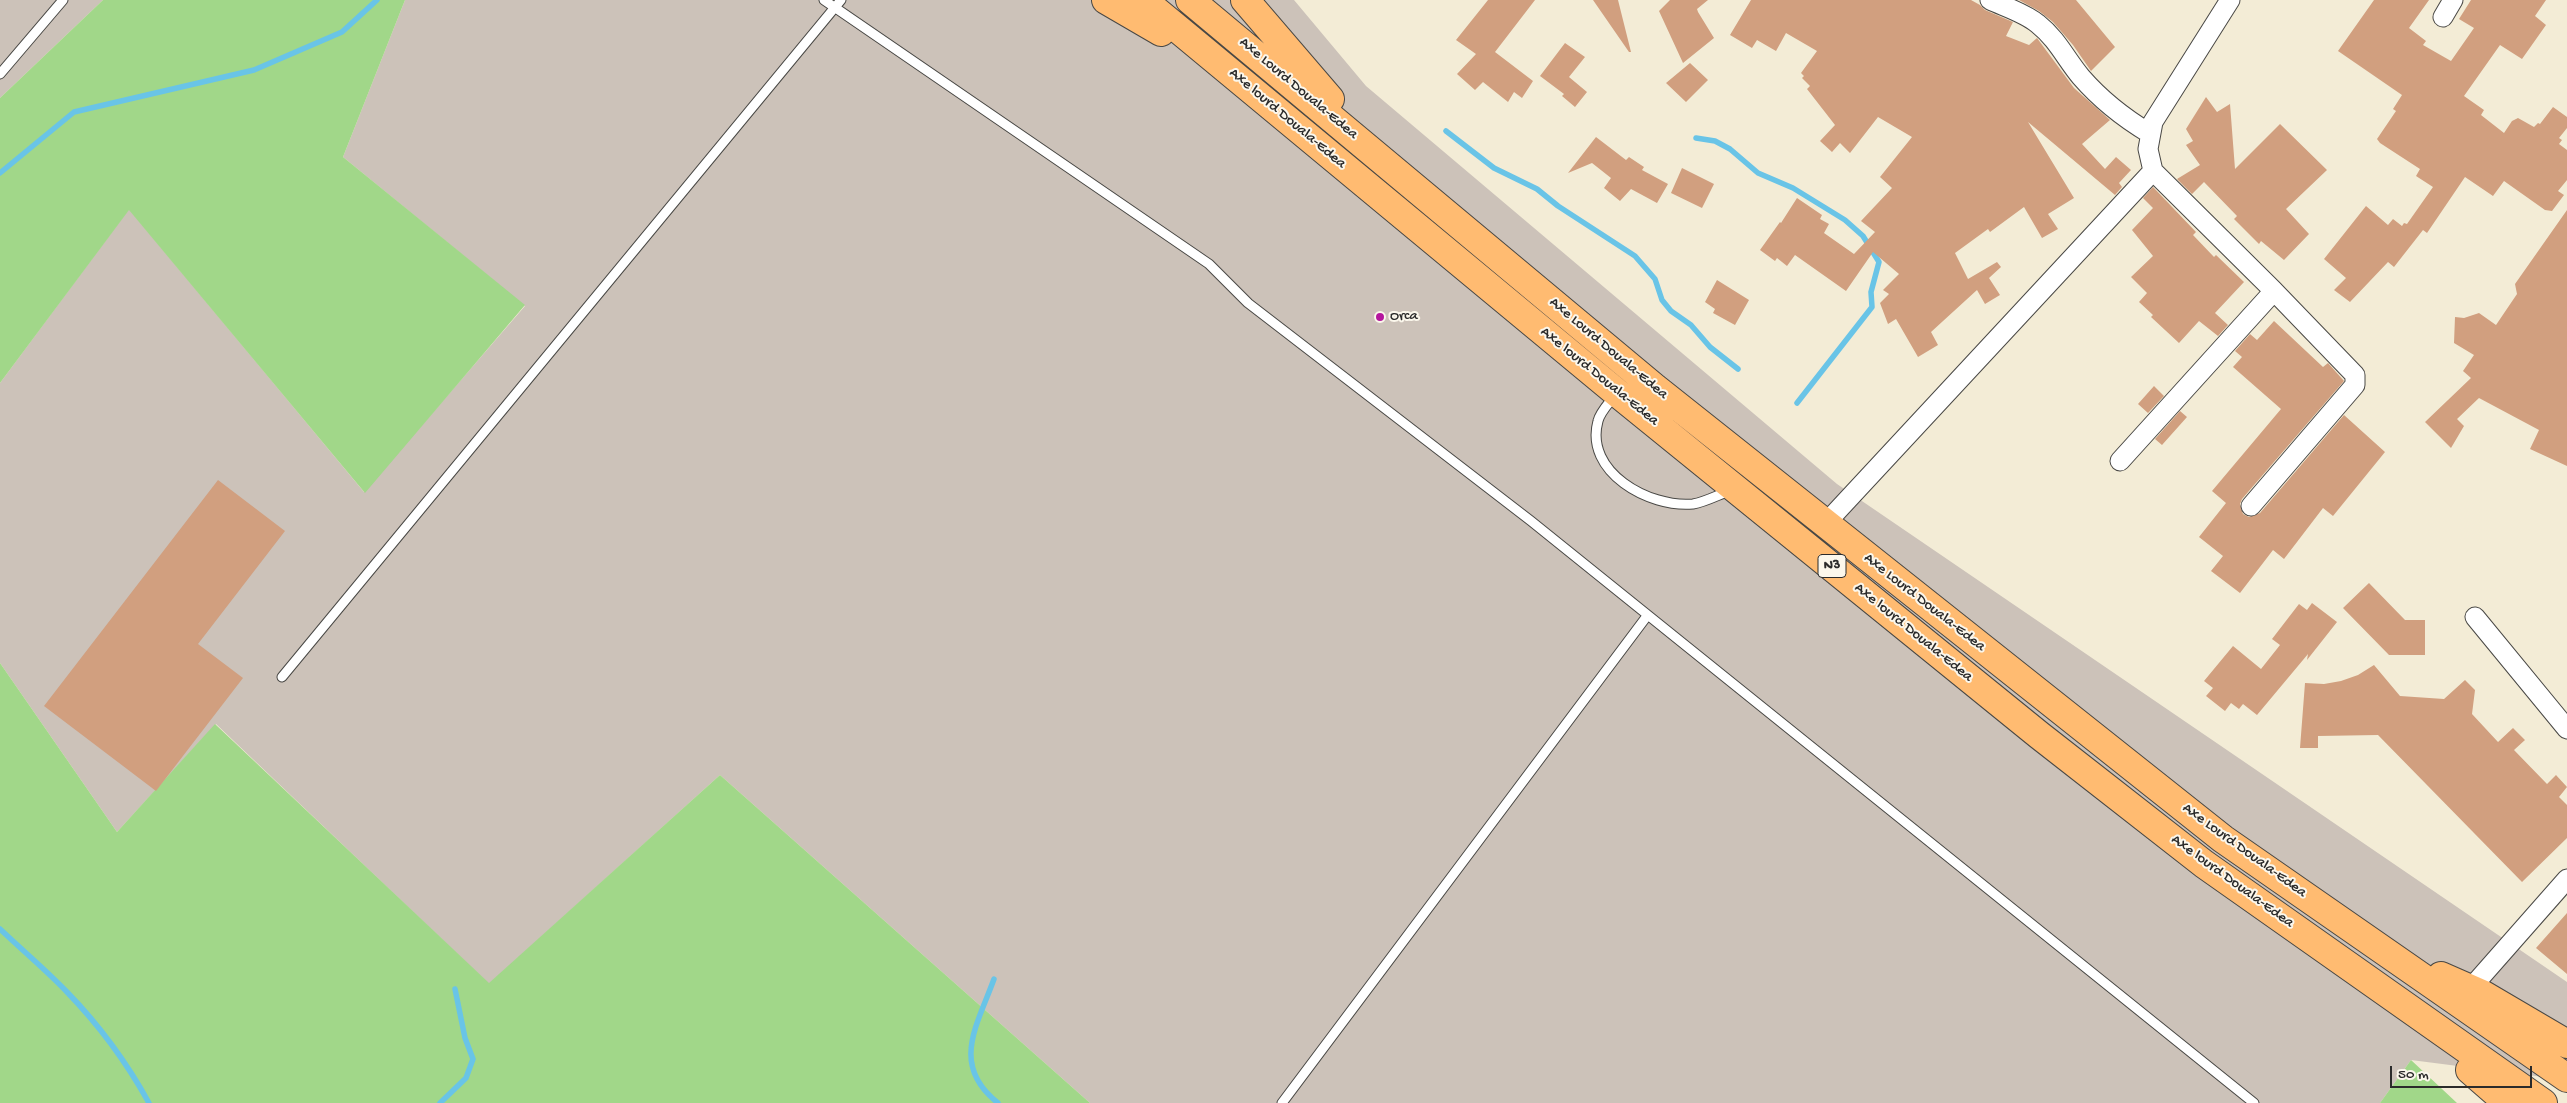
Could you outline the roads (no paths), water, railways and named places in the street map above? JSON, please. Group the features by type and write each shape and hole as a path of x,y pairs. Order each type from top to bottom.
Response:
{"highway":[{"path":"1106,0 1228,71"},
{"name":"Axe lourd Douala-Edea","path":"1143,0 1616,392 1737,488 2039,736 2204,864 2543,1103"},
{"name":"Axe Lourd Douala-Edea","path":"1190,0 1655,388 2224,839 2567,1078"},
{"path":"1245,0 1396,173"},
{"path":"2395,958 2471,988 2567,1044"},
{"path":"2376,985 2508,1103"}],"street":[{"path":"1990,0 2036,22 2055,39 2080,76 2097,94 2128,121 2149,133"},
{"path":"2230,0 2153,122 2149,133 2148,149 2153,172 2274,291 2355,375 2355,385 2251,506"},
{"path":"2443,17 2453,0"},
{"path":"1825,524 2153,172"},
{"path":"2120,460 2274,291"},
{"path":"2474,617 2567,729"},
{"path":"2471,988 2567,879"}],"lane":[{"path":"0,74 63,0"},
{"path":"824,0 1208,264 1248,303 1531,521 2254,1103"},
{"path":"282,678 841,0"},
{"path":"1616,392 1598,420 1597,451 1617,479 1657,502 1694,504 1737,488"},
{"path":"1282,1103 1647,616"}],"waterway":[{"path":"0,173 74,112 254,70 342,32 377,0"},
{"path":"1446,131 1494,168 1537,189 1558,206 1635,256 1655,279 1662,300 1671,311 1691,325 1710,347 1738,369"},
{"path":"1696,138 1715,141 1730,149 1758,173 1793,188 1845,220 1863,236 1879,262 1871,292 1872,307 1797,403"},
{"path":"0,929 79,1005 122,1059 149,1103"},
{"path":"994,979 975,1029 971,1059 975,1074 983,1089 998,1103"},
{"path":"440,1103 466,1078 473,1059 465,1038 455,989"}],"place":[{"name":"Orca","path":"1380,317"}]}
